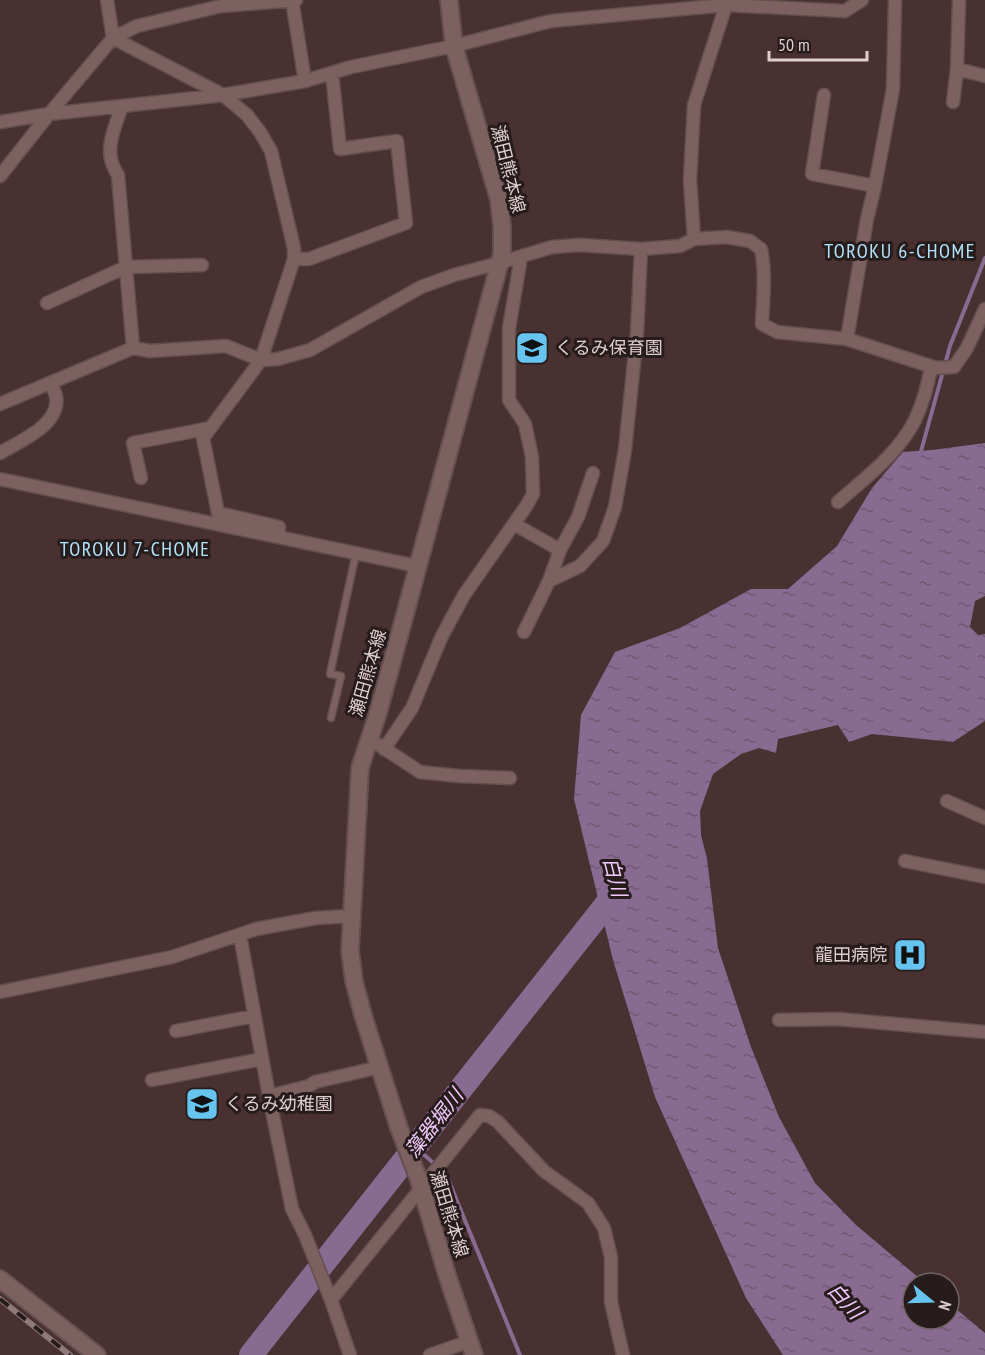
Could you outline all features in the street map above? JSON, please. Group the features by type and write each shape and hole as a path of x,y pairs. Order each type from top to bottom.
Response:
{"main road":[{"name":"瀬田熊本線","path":"449,0 454,46 499,201 502,254 360,768 350,951 354,981 380,1067 399,1128 421,1184 448,1278 472,1348"},
{"path":"0,1279 97,1355"}],"street":[{"path":"107,0 113,38"},
{"path":"0,176 113,38 137,26 221,6 293,0 305,81"},
{"path":"0,122 49,114 224,95 305,81 351,67 454,46 551,21 722,3 772,4 845,10 862,0"},
{"path":"847,339 867,219 893,89 895,0"},
{"path":"953,102 957,69 959,0"},
{"path":"694,239 690,180 694,105 722,3"},
{"path":"113,38 224,95 247,115 271,151 294,248 294,260 261,360 203,438 218,513 279,527 278,536"},
{"path":"957,69 985,76"},
{"path":"294,260 309,259 406,223 397,141 340,149 332,73"},
{"path":"824,95 812,174 875,186"},
{"path":"122,106 110,141 112,166 118,175 133,348"},
{"path":"0,404 133,348 150,351 226,346 261,360 278,359 310,350 421,287 454,274 552,247 580,245 641,249 680,246 694,239 728,237 750,241 761,249 764,261 762,324 777,332 847,339 933,367 954,367 967,348 985,309"},
{"path":"549,581 580,566 603,541 615,507 625,450 637,333 641,249"},
{"path":"384,749 412,708 441,638 464,595 528,505 533,494 532,457 525,424 509,400 509,328 521,257"},
{"path":"47,303 126,267 202,265"},
{"path":"837,502 885,460 904,438 915,420 933,367"},
{"path":"0,453 43,428 51,419 56,397 51,383"},
{"path":"141,478 133,443 210,428"},
{"path":"524,632 549,581 560,550 578,517 593,473"},
{"path":"0,479 417,566"},
{"path":"514,524 560,550"},
{"path":"370,737 384,749 420,772 510,778"},
{"path":"947,801 985,818"},
{"path":"905,861 985,877"},
{"path":"0,992 172,957 277,925 316,918 352,916"},
{"path":"240,935 268,1096 292,1209 331,1300 350,1355"},
{"path":"176,1031 254,1016"},
{"path":"779,1020 838,1019 985,1032"},
{"path":"152,1080 262,1059"},
{"path":"268,1096 380,1067"},
{"path":"331,1300 421,1184 480,1115 489,1116 498,1122 544,1171 588,1203 604,1228 611,1257 611,1302 622,1355"},
{"path":"430,1355 472,1348"}],"lane":[{"path":"332,718 341,676 330,674 356,553"}],"water":[{"name":"白川","path":"985,443 985,596 975,601 970,627 978,635 985,634 985,721 953,742 872,734 849,742 838,725 778,739 776,753 759,748 741,754 713,774 700,811 701,835 707,859 718,948 751,1047 779,1117 815,1183 856,1225 911,1271 901,1271 901,1331 961,1331 961,1313 985,1333 985,1355 783,1355 746,1298 655,1097 613,960 574,799 581,715 615,652 680,628 751,589 788,589 837,546 872,488 903,452"}],"waterway":[{"path":"920,455 950,346 985,258"},
{"name":"藻器堀川","path":"251,1355 617,891"},
{"path":"422,1153 446,1174 520,1355"}],"railway":[{"path":"0,1299 70,1355"}],"place":[{"name":"くるみ保育園","path":"532,348"},
{"name":"龍田病院","path":"910,955"},
{"name":"くるみ幼稚園","path":"202,1104"}],"district":[{"name":"TOROKU 6-CHOME","path":"900,251"},
{"name":"TOROKU 7-CHOME","path":"135,549"}]}
